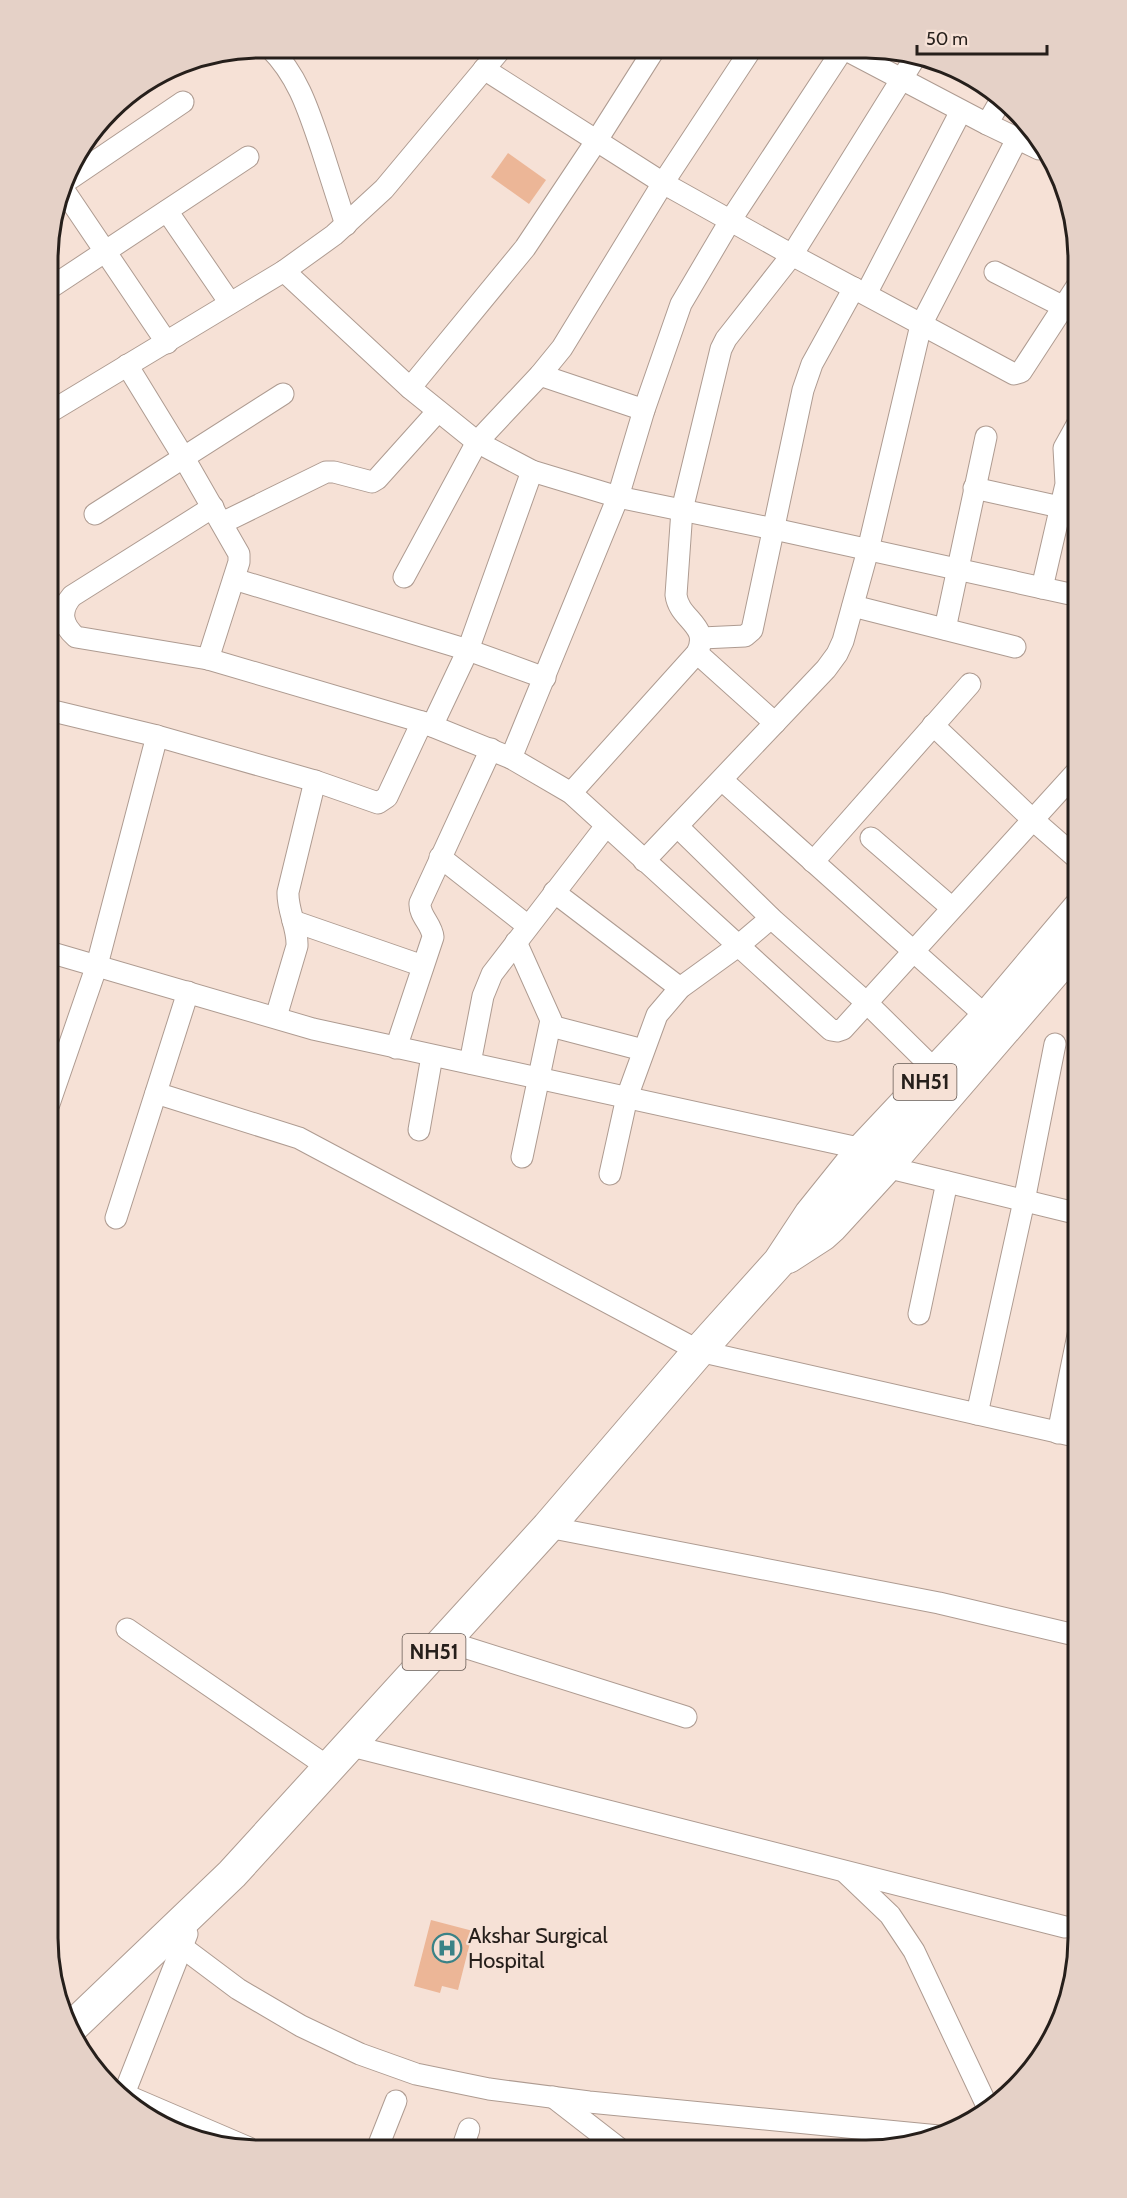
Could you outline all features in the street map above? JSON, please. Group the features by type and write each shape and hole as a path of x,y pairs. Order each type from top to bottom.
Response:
{"highway":[{"name":"NH51","path":"77,2022 232,1874 549,1527 699,1351 779,1262 822,1235 936,1071 987,1017 1069,920"},
{"name":"NH51","path":"874,1158 1069,954"}],"street":[{"path":"279,58 301,91 346,225"},
{"path":"59,407 284,271 346,225 384,189 494,58"},
{"path":"410,388 525,248 649,58"},
{"path":"404,576 477,442 540,375 571,333 663,183 745,58"},
{"path":"511,758 618,497 644,410 681,304 730,221 837,58"},
{"path":"861,58 1033,146"},
{"path":"775,723 700,646 676,601 682,510 721,349 726,339 792,255 911,63"},
{"path":"484,69 663,183 921,325 1017,374 1021,372 1069,299"},
{"path":"78,173 183,102"},
{"path":"987,124 997,107"},
{"path":"571,793 700,646 745,636 752,630 807,377 860,291 961,111"},
{"path":"644,861 826,669 837,654 868,550 921,325 1017,140"},
{"path":"59,282 248,157"},
{"path":"69,198 167,343"},
{"path":"167,211 230,303"},
{"path":"284,271 410,388 438,411 477,442 532,471 618,497 1069,594"},
{"path":"995,272 1064,307"},
{"path":"127,365 218,515 238,554 239,562 208,659"},
{"path":"540,375 644,410"},
{"path":"96,514 283,394"},
{"path":"438,411 372,482 326,472 218,515 72,596 66,602 63,618 66,628 76,637 208,659 427,724 511,758 571,793 831,1030 837,1031 843,1029 1069,781"},
{"path":"945,629 986,437"},
{"path":"1069,439 1064,448 1069,462"},
{"path":"59,712 157,736 315,781 372,802 383,801 468,650 532,471"},
{"path":"1042,588 1060,507 1069,480"},
{"path":"974,488 1060,507"},
{"path":"234,579 468,650 544,678"},
{"path":"853,606 1015,647"},
{"path":"813,862 970,684"},
{"path":"933,725 1069,851"},
{"path":"59,1076 97,965 157,736"},
{"path":"396,1048 433,933 420,910 420,903 491,749"},
{"path":"722,780 987,1017"},
{"path":"276,1017 297,946 287,899 315,781"},
{"path":"470,1063 486,984 606,826"},
{"path":"678,827 771,918 867,1003 936,1071"},
{"path":"871,838 952,908"},
{"path":"440,857 522,934 550,1014 551,1026 522,1157"},
{"path":"554,892 680,988"},
{"path":"610,1174 627,1097 657,1015 680,988 738,946 771,918"},
{"path":"293,921 423,966"},
{"path":"59,955 314,1029 627,1097 874,1158 947,1182 1068,1212"},
{"path":"116,1218 188,992"},
{"path":"551,1026 643,1050"},
{"path":"977,1414 1024,1201 1055,1044"},
{"path":"419,1130 432,1056"},
{"path":"156,1093 299,1138 699,1351 1068,1435"},
{"path":"919,1314 947,1182"},
{"path":"549,1527 939,1603 1068,1633"},
{"path":"127,1629 338,1756 843,1871 1065,1928"},
{"path":"445,1641 686,1717"},
{"path":"843,1871 866,1890 890,1915 914,1951 985,2101"},
{"path":"124,2086 198,1906"},
{"path":"182,1947 238,1989 301,2026 360,2054 416,2074 489,2089 553,2097 915,2134"},
{"path":"553,2097 608,2140"},
{"path":"381,2140 396,2101"},
{"path":"150,2106 218,2135"}],"building":[{"path":"508,153 546,180 529,204 491,177"},
{"path":"431,1920 473,1931 458,1990 442,1986 440,1993 414,1986"}],"place":[{"name":"Akshar Surgical Hospital","path":"447,1948"}]}
